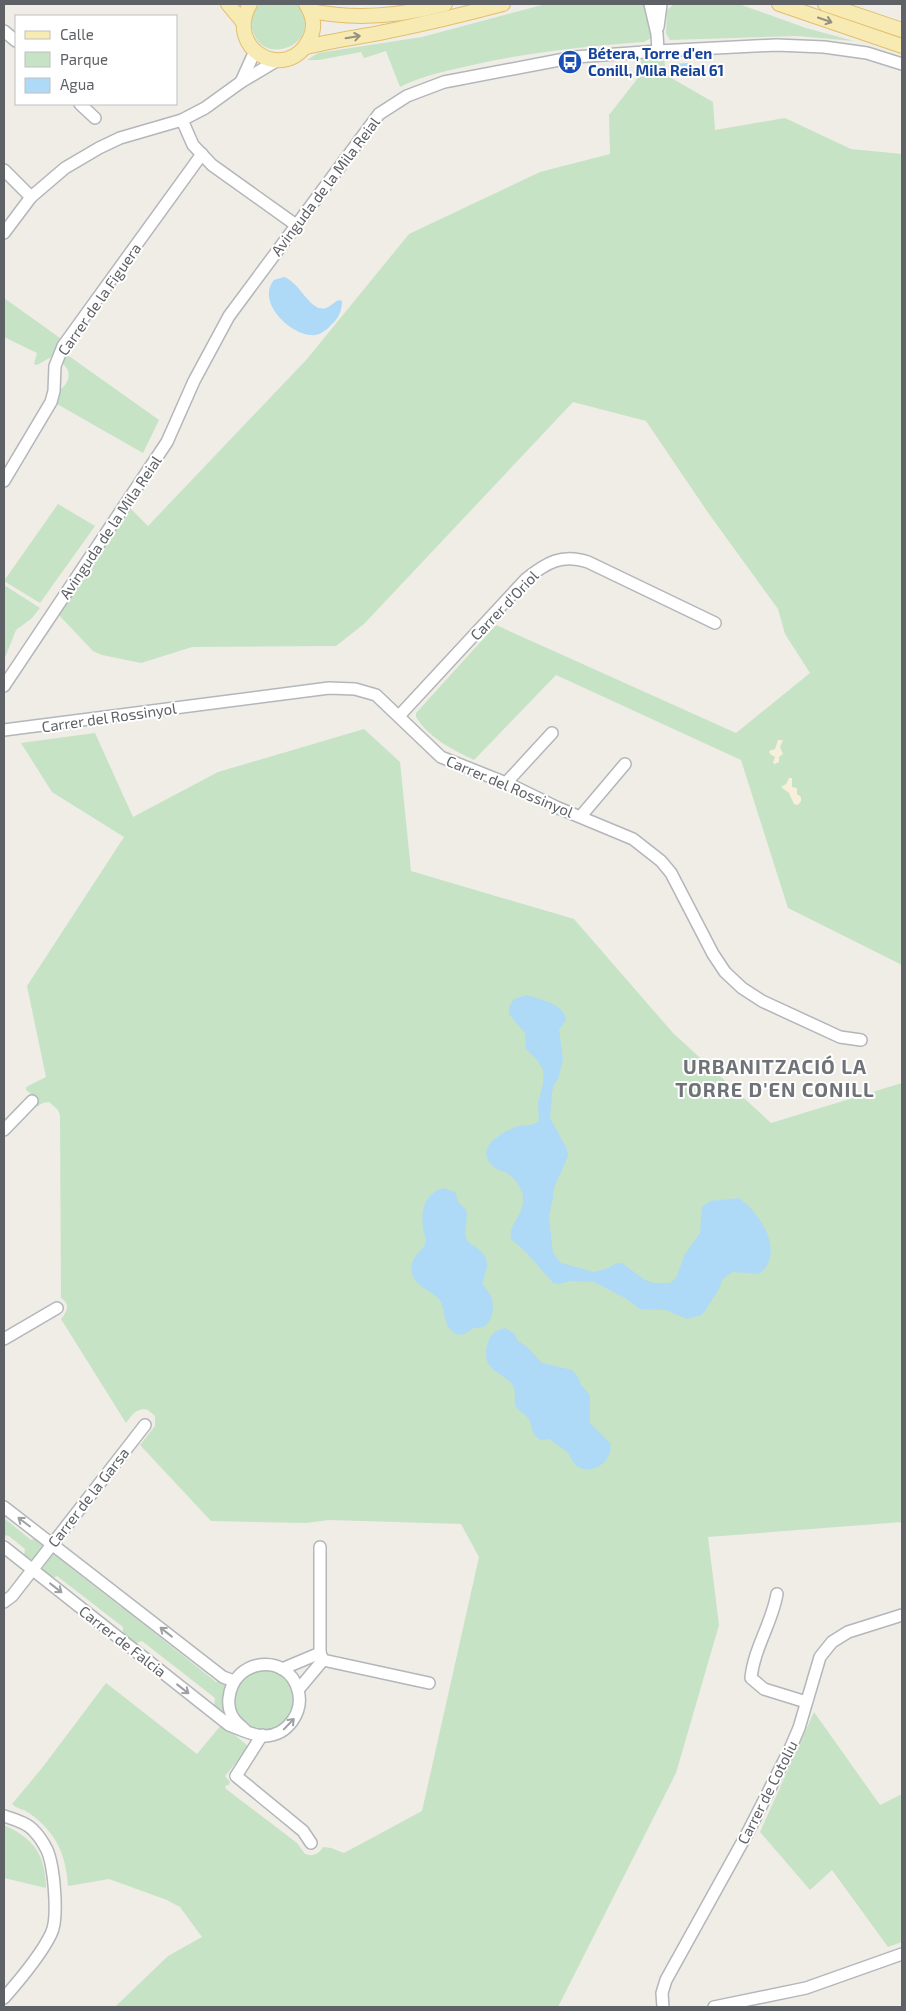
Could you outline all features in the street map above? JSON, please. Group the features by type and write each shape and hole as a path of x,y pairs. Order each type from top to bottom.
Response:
{"main road":[{"path":"228,4 243,22"},
{"path":"250,4 245,12 243,22 245,38 255,52 266,58 278,60 296,56 306,47 312,36 314,23 308,7"},
{"path":"308,7 335,16 388,16 416,12 445,4"},
{"path":"306,47 388,31 502,4"},
{"path":"779,4 902,46"},
{"path":"825,4 902,30"}],"street":[{"path":"650,4 657,34 658,50"},
{"path":"657,34 661,4"},
{"path":"4,31 15,40"},
{"name":"Avinguda de la Mila Reial","path":"4,686 167,442 194,380 229,316 379,114 407,96 444,82 575,57 658,50 776,45 824,47 868,53 902,64"},
{"path":"241,82 255,52"},
{"path":"4,233 31,197 65,168 120,138 182,120 205,108 241,82 278,60"},
{"path":"81,105 95,118"},
{"path":"182,120 193,145 202,154 228,177 296,225"},
{"name":"Carrer de la Figuera","path":"4,481 51,402 54,391 54,366 63,346 202,154"},
{"path":"4,170 31,197"},
{"name":"Carrer d'Oriol","path":"399,716 526,579 543,566 557,560 574,557 588,562 715,623"},
{"name":"Carrer del Rossinyol","path":"4,730 329,688 355,689 376,695 441,757 506,783 633,839 661,861 671,873 717,960 725,972 742,988 762,1001 840,1037 861,1040"},
{"path":"506,783 552,733"},
{"path":"580,816 625,764"},
{"path":"4,1130 32,1101"},
{"path":"4,1339 57,1308"},
{"name":"Carrer de la Garsa","path":"4,1602 12,1596 145,1424"},
{"path":"4,1507 223,1676 234,1681"},
{"name":"Carrer de Falcia","path":"4,1547 229,1725 245,1730"},
{"path":"298,1690 322,1656 320,1547"},
{"path":"777,1594 774,1612 753,1663 752,1678 764,1688 806,1702"},
{"name":"Carrer de Cotoliu","path":"663,2007 662,1993 666,1980 778,1774 799,1728 820,1657 832,1642 848,1632 902,1615"},
{"path":"282,1669 322,1656 429,1683"},
{"path":"265,1664 282,1669 290,1675 300,1698 298,1712 293,1722 281,1732 262,1735 245,1730 230,1712 228,1702 234,1681 246,1669 254,1665 265,1664"},
{"path":"262,1735 236,1776 303,1831 311,1843"},
{"path":"4,1816 34,1830 47,1850 52,1873 55,1918 52,1932 44,1947 4,1998"},
{"path":"714,2007 806,1988 902,1954"}],"green space":[{"path":"260,4 297,4 304,18 304,31 298,40 289,47 278,49 267,48 258,41 252,28 252,21 254,12"},
{"path":"546,4 648,4 651,38 644,42 560,50 477,64 437,73 400,87 386,51 364,58 361,52 319,60 307,60 318,53 422,37"},
{"path":"674,4 739,4 806,28 854,41 797,36 670,40 666,33 667,10"},
{"path":"641,57 664,58 666,75 713,102 715,130 785,118 851,149 902,154 902,965 788,908 741,760 556,675 474,760 450,748 435,737 416,717 416,713 496,625 736,733 810,673 785,634 778,609 709,514 646,421 573,402 364,624 336,646 192,647 141,663 102,655 93,651 56,612 128,506 148,526 307,359 409,234 540,172 610,154 609,115 641,74"},
{"path":"4,298 60,338 51,357 37,365 34,364 37,353 4,337"},
{"path":"66,354 159,420 143,453 57,404 58,391 65,385 68,377 67,369 61,362"},
{"path":"58,504 95,526 40,603 4,581"},
{"path":"4,585 40,608 32,618 16,630 4,660"},
{"path":"364,729 400,762 411,871 574,919 673,1033 771,1123 902,1083 902,1522 708,1537 719,1625 676,1773 558,2007 115,2007 168,1956 202,1937 180,1907 167,1900 109,1879 68,1886 62,1854 53,1836 38,1820 12,1804 42,1768 106,1683 197,1754 222,1724 249,1747 225,1776 230,1782 229,1785 225,1786 226,1789 297,1843 305,1854 316,1854 323,1847 344,1853 422,1811 479,1557 461,1524 329,1520 306,1523 211,1521 140,1445 155,1426 155,1416 144,1409 135,1412 126,1423 61,1319 65,1314 67,1305 61,1298 60,1115 58,1110 49,1102 36,1107 36,1098 26,1090 26,1087 46,1077 27,986 124,837 52,792 21,743 95,733 133,817 218,772"},
{"path":"4,1518 31,1540 38,1537 43,1544 44,1548 33,1560 24,1556 25,1549 9,1536 4,1535"},
{"path":"54,1552 66,1556 66,1564 121,1607 129,1604 141,1614 137,1619 216,1682 224,1679 226,1683 223,1698 226,1712 222,1713 214,1706 215,1698 142,1641 134,1644 123,1636 123,1627 57,1576 50,1579 42,1569"},
{"path":"265,1668 277,1671 287,1677 293,1687 296,1699 293,1711 287,1721 277,1727 265,1730 253,1727 243,1721 237,1711 234,1699 237,1687 243,1677 253,1671"},
{"path":"814,1712 880,1805 902,1794 902,1942 888,1947 832,1870 810,1890 760,1832"},
{"path":"4,1825 23,1836 36,1849 43,1866 46,1888 4,1878"}],"sand":[{"path":"778,740 783,740 780,747 783,754 779,757 779,762 775,764 773,763 775,757 769,751 775,749"},
{"path":"789,778 792,778 792,787 797,788 797,794 801,797 798,805 794,804 789,793 781,787 786,784"}],"water":[{"path":"688,63 691,66 689,74 671,75 670,64"},
{"path":"284,277 290,280 315,306 326,308 339,300 342,301 338,317 325,331 314,335 303,333 285,323 278,315 272,307 269,298 270,289 274,280"},
{"path":"527,995 556,1006 564,1014 566,1020 559,1030 563,1059 558,1079 552,1092 550,1118 567,1149 568,1156 554,1188 549,1216 553,1253 561,1263 594,1272 617,1263 622,1263 645,1280 654,1283 670,1283 676,1278 685,1254 700,1233 702,1207 710,1201 739,1198 762,1224 770,1245 770,1256 767,1265 759,1274 733,1272 722,1280 719,1289 701,1315 687,1319 666,1310 640,1309 625,1298 594,1282 571,1281 559,1284 553,1283 526,1252 511,1239 512,1227 522,1206 522,1192 512,1177 492,1166 486,1154 492,1142 501,1134 520,1126 532,1125 539,1121 538,1103 543,1084 543,1070 538,1061 526,1049 525,1033 509,1014 509,1007 514,999"},
{"path":"443,1188 455,1192 459,1203 466,1210 466,1238 486,1258 487,1267 482,1283 491,1296 493,1305 491,1318 486,1325 462,1334 455,1333 449,1328 440,1301 419,1284 412,1274 411,1267 415,1258 426,1244 422,1219 424,1206 431,1195"},
{"path":"505,1328 514,1333 518,1341 527,1347 542,1363 572,1370 578,1377 581,1385 590,1395 590,1424 610,1443 611,1449 606,1460 598,1467 592,1469 580,1468 566,1451 550,1439 541,1440 535,1435 530,1421 516,1406 514,1388 506,1378 490,1366 487,1360 486,1352 489,1339 494,1333"}],"place":[{"name":"Bétera, Torre d'en Conill, Mila Reial 61","path":"570,62"}],"district":[{"name":"URBANITZACIÓ LA TORRE D'EN CONILL","path":"775,1078"}]}
